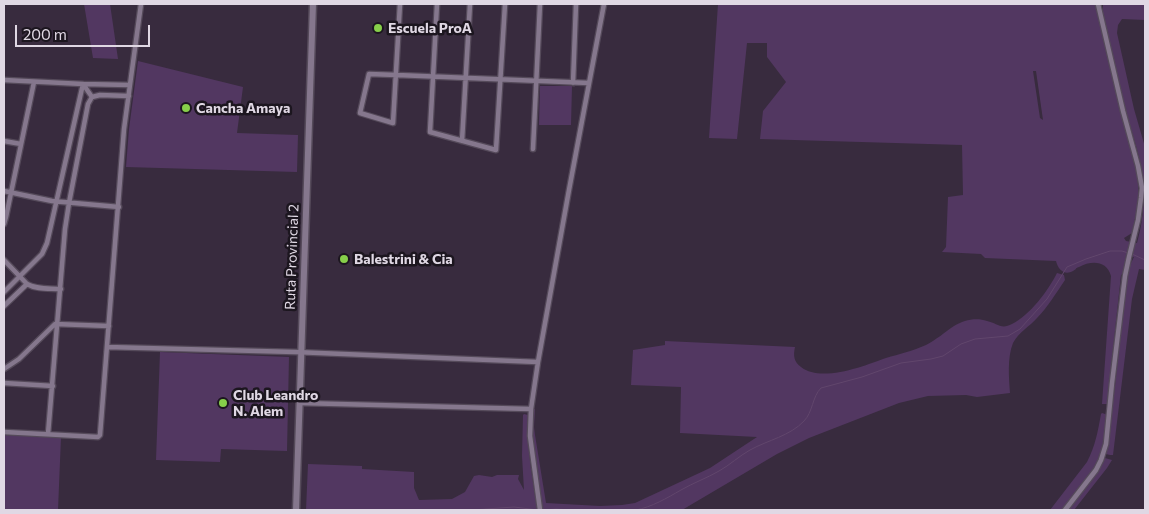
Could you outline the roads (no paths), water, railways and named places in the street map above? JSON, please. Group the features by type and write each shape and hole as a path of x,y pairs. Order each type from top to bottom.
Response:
{"main road":[{"name":"Ruta Provincial 2","path":"296,510 313,4"}],"street":[{"path":"4,432 99,436 124,129 141,4"},
{"path":"400,4 396,75 393,123 360,113 370,74 396,75 434,76 500,80 590,83"},
{"path":"437,4 430,132 496,150 505,4"},
{"path":"462,141 470,4"},
{"path":"533,149 540,4"},
{"path":"573,82 576,4"},
{"path":"540,510 530,436 531,409 604,4"},
{"path":"1065,510 1096,470 1104,454 1108,436 1120,308 1140,208 1142,188 1098,4"},
{"path":"4,80 130,85"},
{"path":"4,224 34,82"},
{"path":"82,84 92,97"},
{"path":"4,292 45,249 82,84"},
{"path":"48,434 65,229 88,104 92,97 100,95 129,96"},
{"path":"4,141 21,144"},
{"path":"4,191 57,202 119,207"},
{"path":"4,260 27,284 35,288 61,289"},
{"path":"4,306 27,284"},
{"path":"4,370 55,324 109,326"},
{"path":"107,347 302,352 538,362"},
{"path":"4,383 53,386"},
{"path":"300,403 531,409"}],"waterway":[{"path":"636,510 665,499 719,471 757,446 786,434 804,421 821,388 862,377 901,363 943,356 961,344 975,339 1008,336 1020,329 1047,299 1067,267 1110,251 1128,253"},
{"path":"1132,254 1145,260"},
{"path":"472,510 514,507 538,510"},
{"path":"542,510 571,510"}],"place":[{"name":"Escuela ProA","path":"378,28"},
{"name":"Cancha Amaya","path":"186,108"},
{"name":"Balestrini & Cia","path":"344,259"},
{"name":"Club Leandro N. Alem","path":"223,403"}]}
